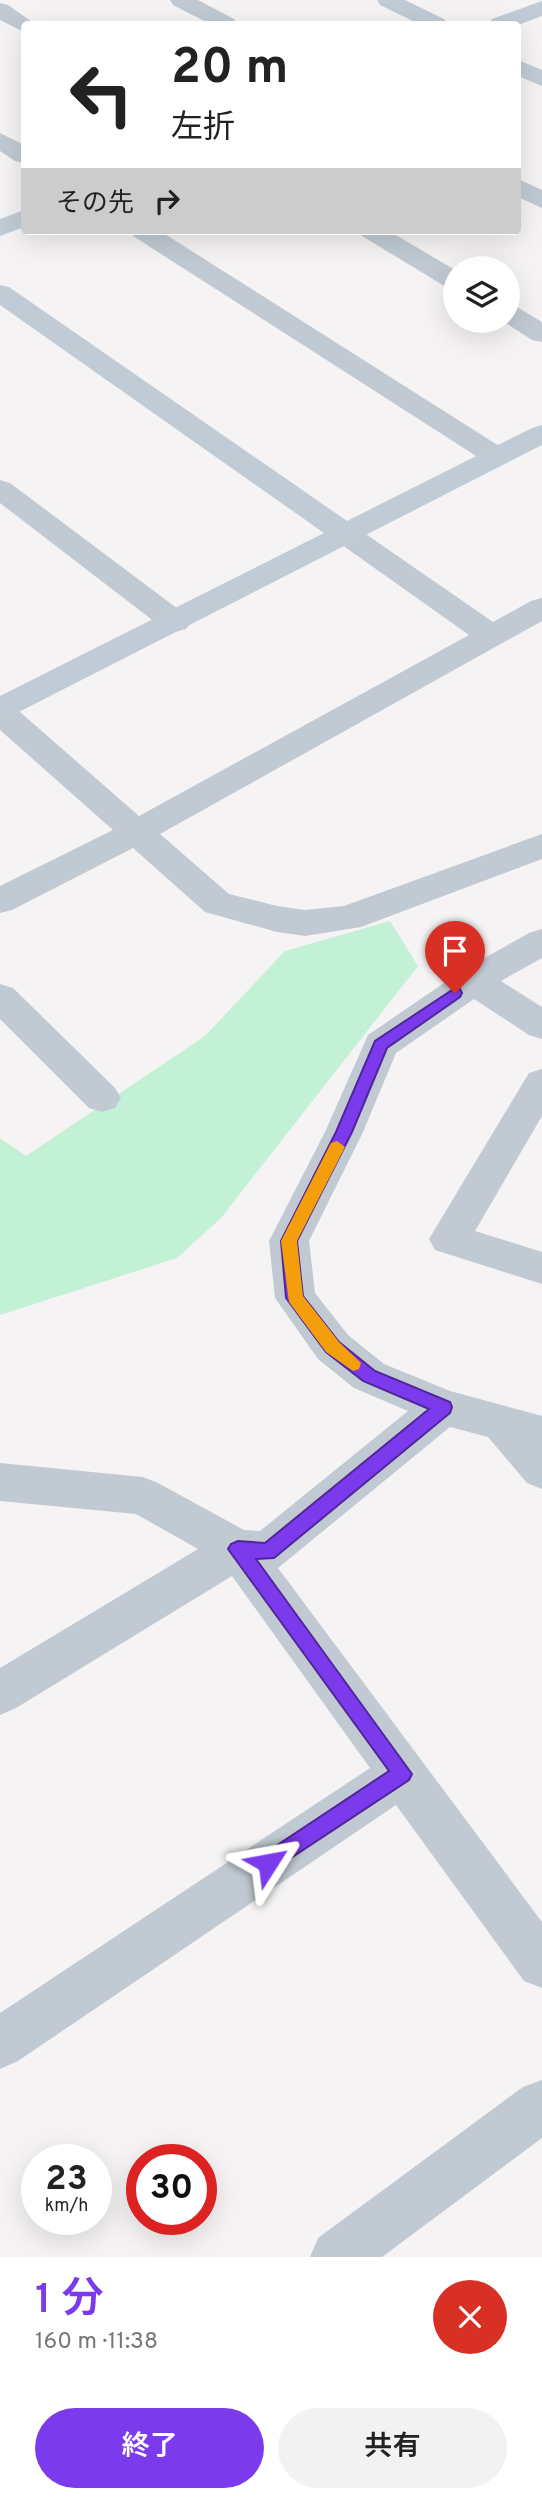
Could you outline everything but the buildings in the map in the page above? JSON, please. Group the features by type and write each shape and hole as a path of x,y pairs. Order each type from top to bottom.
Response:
{"street":[{"path":"181,0 220,21"},
{"path":"388,0 430,21"},
{"path":"508,21 542,8"},
{"path":"0,10 21,23"},
{"path":"521,68 542,79"},
{"path":"0,140 21,154"},
{"path":"521,189 542,200"},
{"path":"0,228 21,219"},
{"path":"148,235 497,457"},
{"path":"378,235 443,274"},
{"path":"0,293 492,636"},
{"path":"520,320 542,334"},
{"path":"542,434 0,711 135,833 217,902 276,919 305,923 348,918 542,846"},
{"path":"0,489 175,622"},
{"path":"0,901 135,833 542,608"},
{"path":"542,942 473,981 381,1045 344,1132 289,1241 295,1298 332,1347 369,1376 443,1407 542,1434"},
{"path":"473,981 542,1025"},
{"path":"0,998 102,1098"},
{"path":"542,1083 449,1238 542,1268"},
{"path":"0,1482 144,1496 238,1549 268,1552 443,1407"},
{"path":"502,1423 542,1470"},
{"path":"0,1693 238,1549"},
{"path":"238,1549 542,1963"},
{"path":"0,2043 402,1774"},
{"path":"337,2257 542,2106"}],"green space":[{"path":"390,921 418,966 221,1218 177,1258 0,1315 0,1138 26,1156 205,1036 285,951"}],"slow traffic":[{"path":"337,1147 289,1241 295,1298 332,1347 353,1363"}],"route":[{"path":"268,1863 402,1774 238,1549 268,1552 443,1407 369,1376 332,1347 295,1298 289,1241 344,1132 381,1045 455,993"}]}
